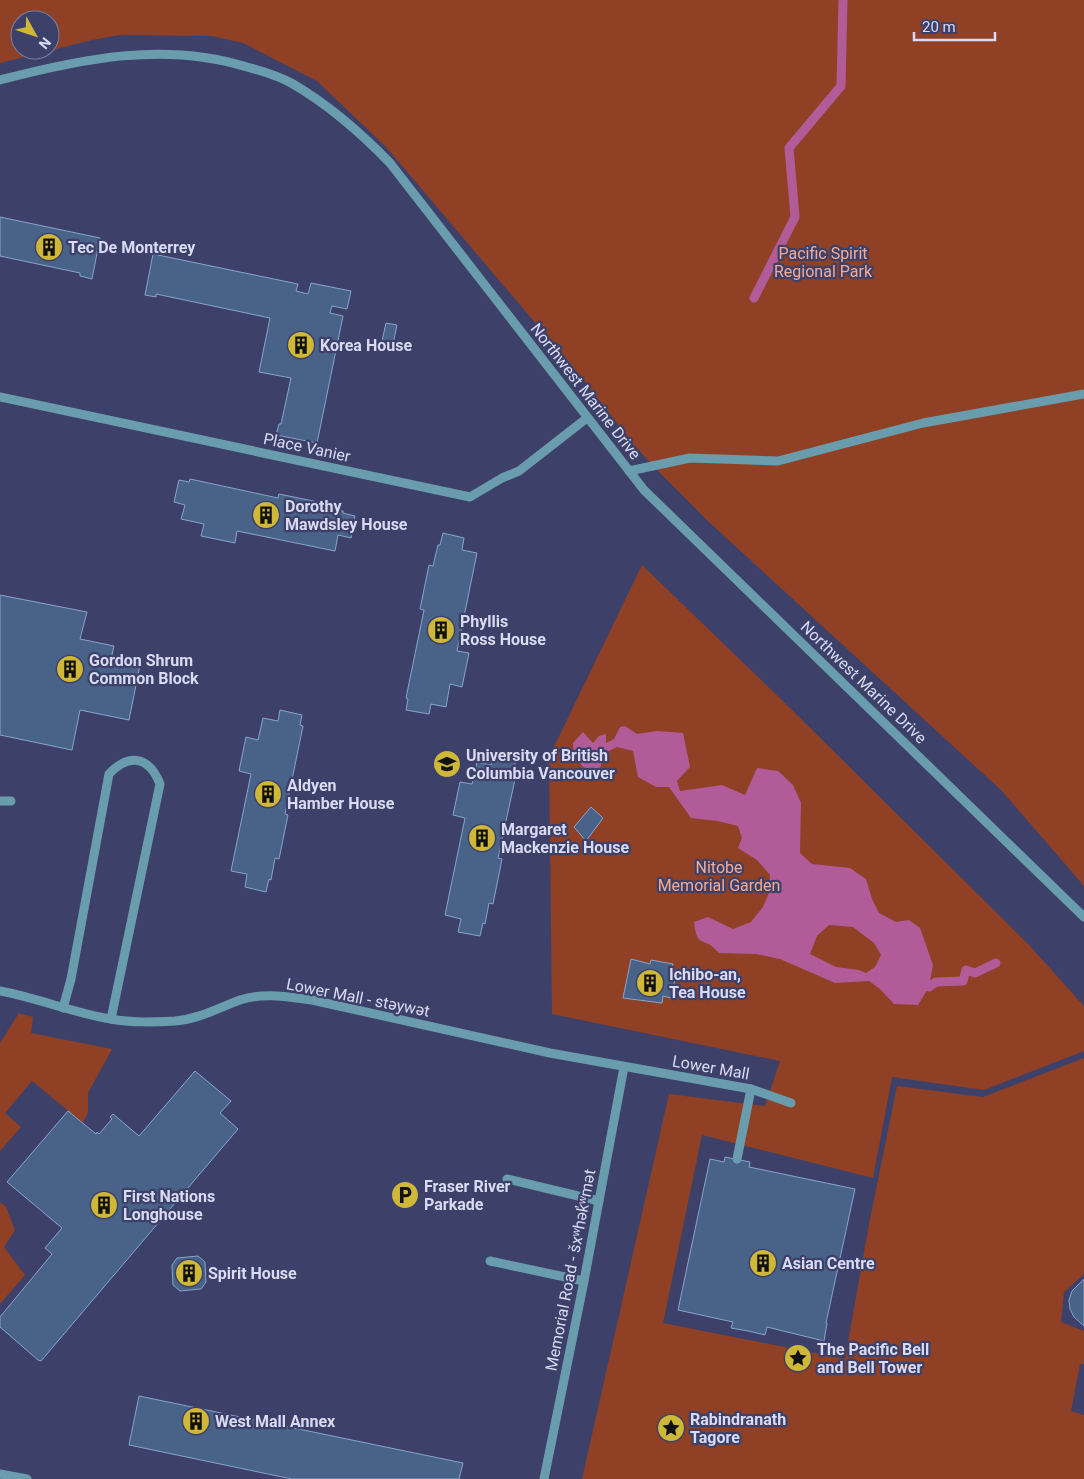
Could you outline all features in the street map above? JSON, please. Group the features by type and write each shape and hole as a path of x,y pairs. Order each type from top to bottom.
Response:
{"street":[{"name":"Northwest Marine Drive","path":"0,80 95,58 133,54 171,54 225,60 264,72 292,84 364,135 390,163 644,490 1084,917"},
{"path":"629,471 690,458 778,461 923,423 1084,394"},
{"name":"Place Vanier","path":"0,397 470,497 502,478 519,471 587,418"},
{"path":"63,1008 71,979 109,774 118,764 128,760 138,760 149,765 156,773 160,784 111,1019"},
{"path":"0,801 11,801"},
{"name":"Lower Mall - stəywət","path":"0,991 25,996 63,1008 111,1019 130,1021 198,1018 242,1000 258,996 312,1000 550,1053 624,1067"},
{"name":"Lower Mall","path":"624,1067 751,1089 791,1103"},
{"name":"Memorial Road - šxʷhək̓ʷmət","path":"544,1479 584,1281 624,1067"},
{"path":"737,1159 751,1089"},
{"path":"507,1179 599,1201"},
{"path":"490,1261 584,1281"},
{"path":"0,1474 27,1479"}],"green space":[{"name":"Pacific Spirit Regional Park","path":"0,0 1084,0 1084,886 1001,790 710,523 658,471 632,443 582,378 386,147 317,81 243,43 212,36 120,35 60,48 60,10 10,10 10,60 12,60 0,63"},
{"name":"Nitobe Memorial Garden","path":"642,565 788,706 1029,945 1084,1006 1084,1051 984,1090 892,1077 873,1178 702,1135 663,1323 845,1359 869,1224 897,1086 983,1097 1084,1058 1084,1274 1064,1292 1061,1322 1084,1331 1084,1364 1080,1364 1071,1411 1084,1415 1084,1479 582,1479 669,1094 765,1106 780,1061 552,1014 549,757"},
{"path":"19,1013 33,1017 31,1033 112,1049 88,1093 88,1112 83,1123 32,1081 5,1113 21,1127 0,1151 0,1043"},
{"path":"0,1202 6,1207 15,1230 4,1247 25,1275 0,1304"}],"shaded area":[{"path":"625,726 637,734 657,731 683,733 690,767 677,781 680,791 722,785 745,795 757,768 778,771 793,785 801,803 800,853 812,864 850,868 866,879 872,899 879,913 896,922 909,920 920,928 933,965 929,987 918,1005 894,1004 880,989 869,981 835,983 780,959 756,954 719,953 709,944 699,939 695,931 694,922 708,917 733,929 751,922 763,907 769,893 770,875 757,860 738,848 742,838 738,826 691,818 669,787 656,787 638,777 633,751 617,747 605,753 600,768 584,768 574,756 573,743 583,732 593,743 599,736 606,734 606,743 614,739 620,727","holes":["829,925 853,927 874,943 881,955 875,967 866,973 859,970 836,967 810,954 817,936"]}],"building":[{"name":"Tec De Monterrey","path":"0,217 100,238 92,279 80,276 80,273 0,256"},
{"name":"Korea House","path":"153,254 298,284 296,291 308,294 311,283 351,291 347,309 332,306 330,313 343,316 317,443 276,435 279,424 281,424 291,378 259,372 270,318 156,294 156,297 145,295"},
{"path":"386,323 397,325 393,344 382,341"},
{"name":"Dorothy Mawdsley House","path":"190,479 278,498 279,494 323,503 322,507 343,511 343,513 355,516 351,538 338,535 335,551 237,531 235,543 201,536 204,524 181,519 185,505 174,502 179,480 189,482"},
{"name":"Phyllis Ross House","path":"443,533 464,538 462,550 477,553 457,651 469,653 462,687 450,684 446,707 431,704 429,714 406,710 408,699 406,698 424,610 420,609 429,565 433,566"},
{"name":"Gordon Shrum Common Block","path":"0,595 87,612 80,639 114,646 111,659 140,665 129,720 80,710 72,750 0,735"},
{"name":"Aldyen Hamber House","path":"280,710 302,715 300,725 303,726 285,814 288,815 279,859 275,858 271,880 269,879 266,892 245,887 247,874 231,871 251,774 239,771 246,737 258,740 263,718 278,721"},
{"name":"Margaret Mackenzie House","path":"494,754 516,759 514,770 517,770 498,858 502,859 493,904 489,903 485,924 483,923 480,936 458,932 461,919 445,915 465,818 453,815 460,782 472,784 477,762 491,765"},
{"path":"591,807 603,818 586,841 574,827"},
{"name":"Ichibo-an, Tea House","path":"631,959 650,964 651,960 673,964 672,969 677,970 671,998 663,996 662,1003 623,998"},
{"name":"First Nations Longhouse","path":"195,1071 231,1101 220,1113 238,1129 41,1361 38,1360 0,1327 0,1317 52,1254 45,1248 62,1228 7,1182 68,1111 96,1134 97,1132 99,1134 112,1119 110,1117 113,1114 139,1136"},
{"name":"Asian Centre","path":"725,1157 750,1162 749,1167 855,1189 826,1323 824,1341 767,1327 765,1335 731,1328 733,1322 678,1310 710,1159 724,1162"},
{"name":"Spirit House","path":"198,1256 205,1262 206,1282 201,1289 180,1291 173,1285 172,1265 177,1258"},
{"path":"1084,1279 1084,1326 1074,1317 1070,1309 1069,1300 1072,1291"},
{"name":"West Mall Annex","path":"139,1396 463,1463 459,1479 292,1479 129,1445"}],"waterway":[{"path":"754,298 795,217 789,148 841,86 843,0"},
{"path":"929,987 936,982 963,981 966,970 975,973 996,963"}],"place":[{"name":"Tec De Monterrey","path":"49,247"},
{"name":"Korea House","path":"301,345"},
{"name":"Dorothy Mawdsley House","path":"266,515"},
{"name":"Phyllis Ross House","path":"441,630"},
{"name":"Gordon Shrum Common Block","path":"70,669"},
{"name":"University of British Columbia Vancouver","path":"447,764"},
{"name":"Aldyen Hamber House","path":"268,794"},
{"name":"Margaret Mackenzie House","path":"482,838"},
{"name":"Ichibo-an, Tea House","path":"650,983"},
{"name":"Fraser River Parkade","path":"405,1195"},
{"name":"First Nations Longhouse","path":"104,1205"},
{"name":"Asian Centre","path":"763,1263"},
{"name":"Spirit House","path":"189,1273"},
{"name":"The Pacific Bell and Bell Tower","path":"798,1358"},
{"name":"West Mall Annex","path":"196,1421"},
{"name":"Rabindranath Tagore","path":"671,1428"}]}
